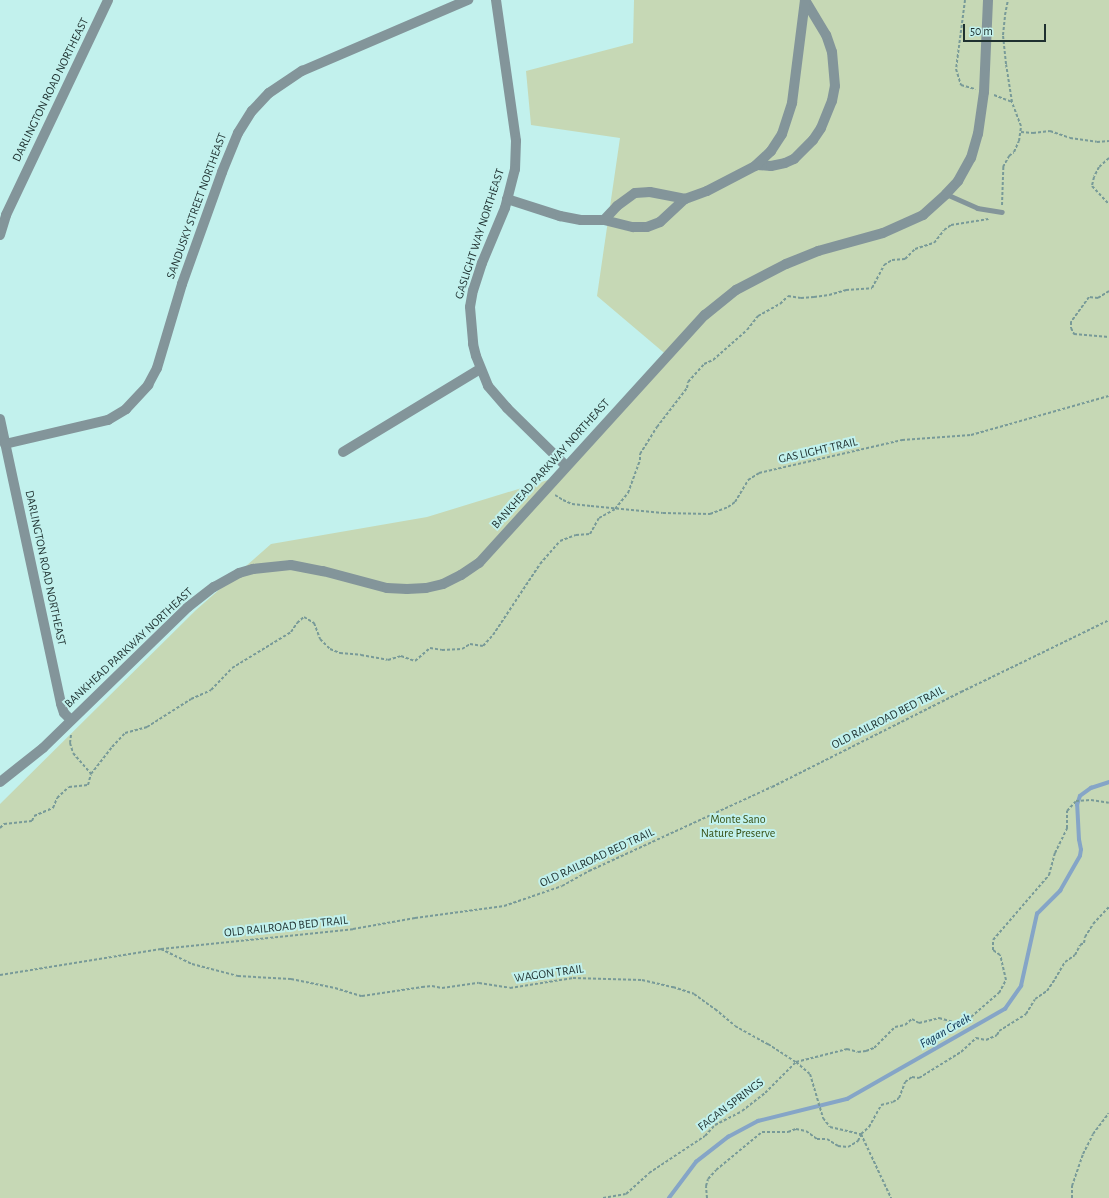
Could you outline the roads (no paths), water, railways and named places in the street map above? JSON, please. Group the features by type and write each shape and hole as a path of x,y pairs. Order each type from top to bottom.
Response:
{"street":[{"name":"DARLINGTON ROAD NORTHEAST","path":"0,235 6,215 108,0"},
{"name":"SANDUSKY STREET NORTHEAST","path":"5,444 108,420 126,409 148,385 157,368 182,284 222,172 238,133 252,111 269,92 302,71 468,0"},
{"name":"GASLIGHT WAY NORTHEAST","path":"496,0 516,141 515,169 507,198 482,263 470,307 473,344 480,369 488,386 506,408 566,466"},
{"path":"507,198 560,216 581,220 604,220 633,227 647,226 660,222 685,199 735,178 757,165 771,151 782,134 792,103 805,0"},
{"path":"757,165 771,166 785,163 794,159 817,134 832,101 834,86 832,52 826,35 805,0"},
{"name":"BANKHEAD PARKWAY NORTHEAST","path":"0,782 43,748 188,608 214,587 239,573 260,568 291,565 323,570 387,588 426,588 443,584 479,563 705,315 736,290 786,264 818,251 883,233 903,226 923,215 958,181 971,158 978,134 984,92 988,0"},
{"path":"604,220 617,206 636,193 650,192 685,199"},
{"path":"343,452 480,369"},
{"name":"DARLINGTON ROAD NORTHEAST","path":"0,419 61,704 69,723"}],"lane":[{"path":"946,194 977,208 1002,212"}],"waterway":[{"name":"Fagan Creek","path":"669,1198 696,1162 728,1137 758,1121 847,1099 1005,1009 1021,986 1037,914 1060,891 1080,856 1081,850 1077,805 1080,796 1091,788 1109,782"}],"park label":[{"name":"Monte Sano Nature Preserve","path":"738,827"}]}
